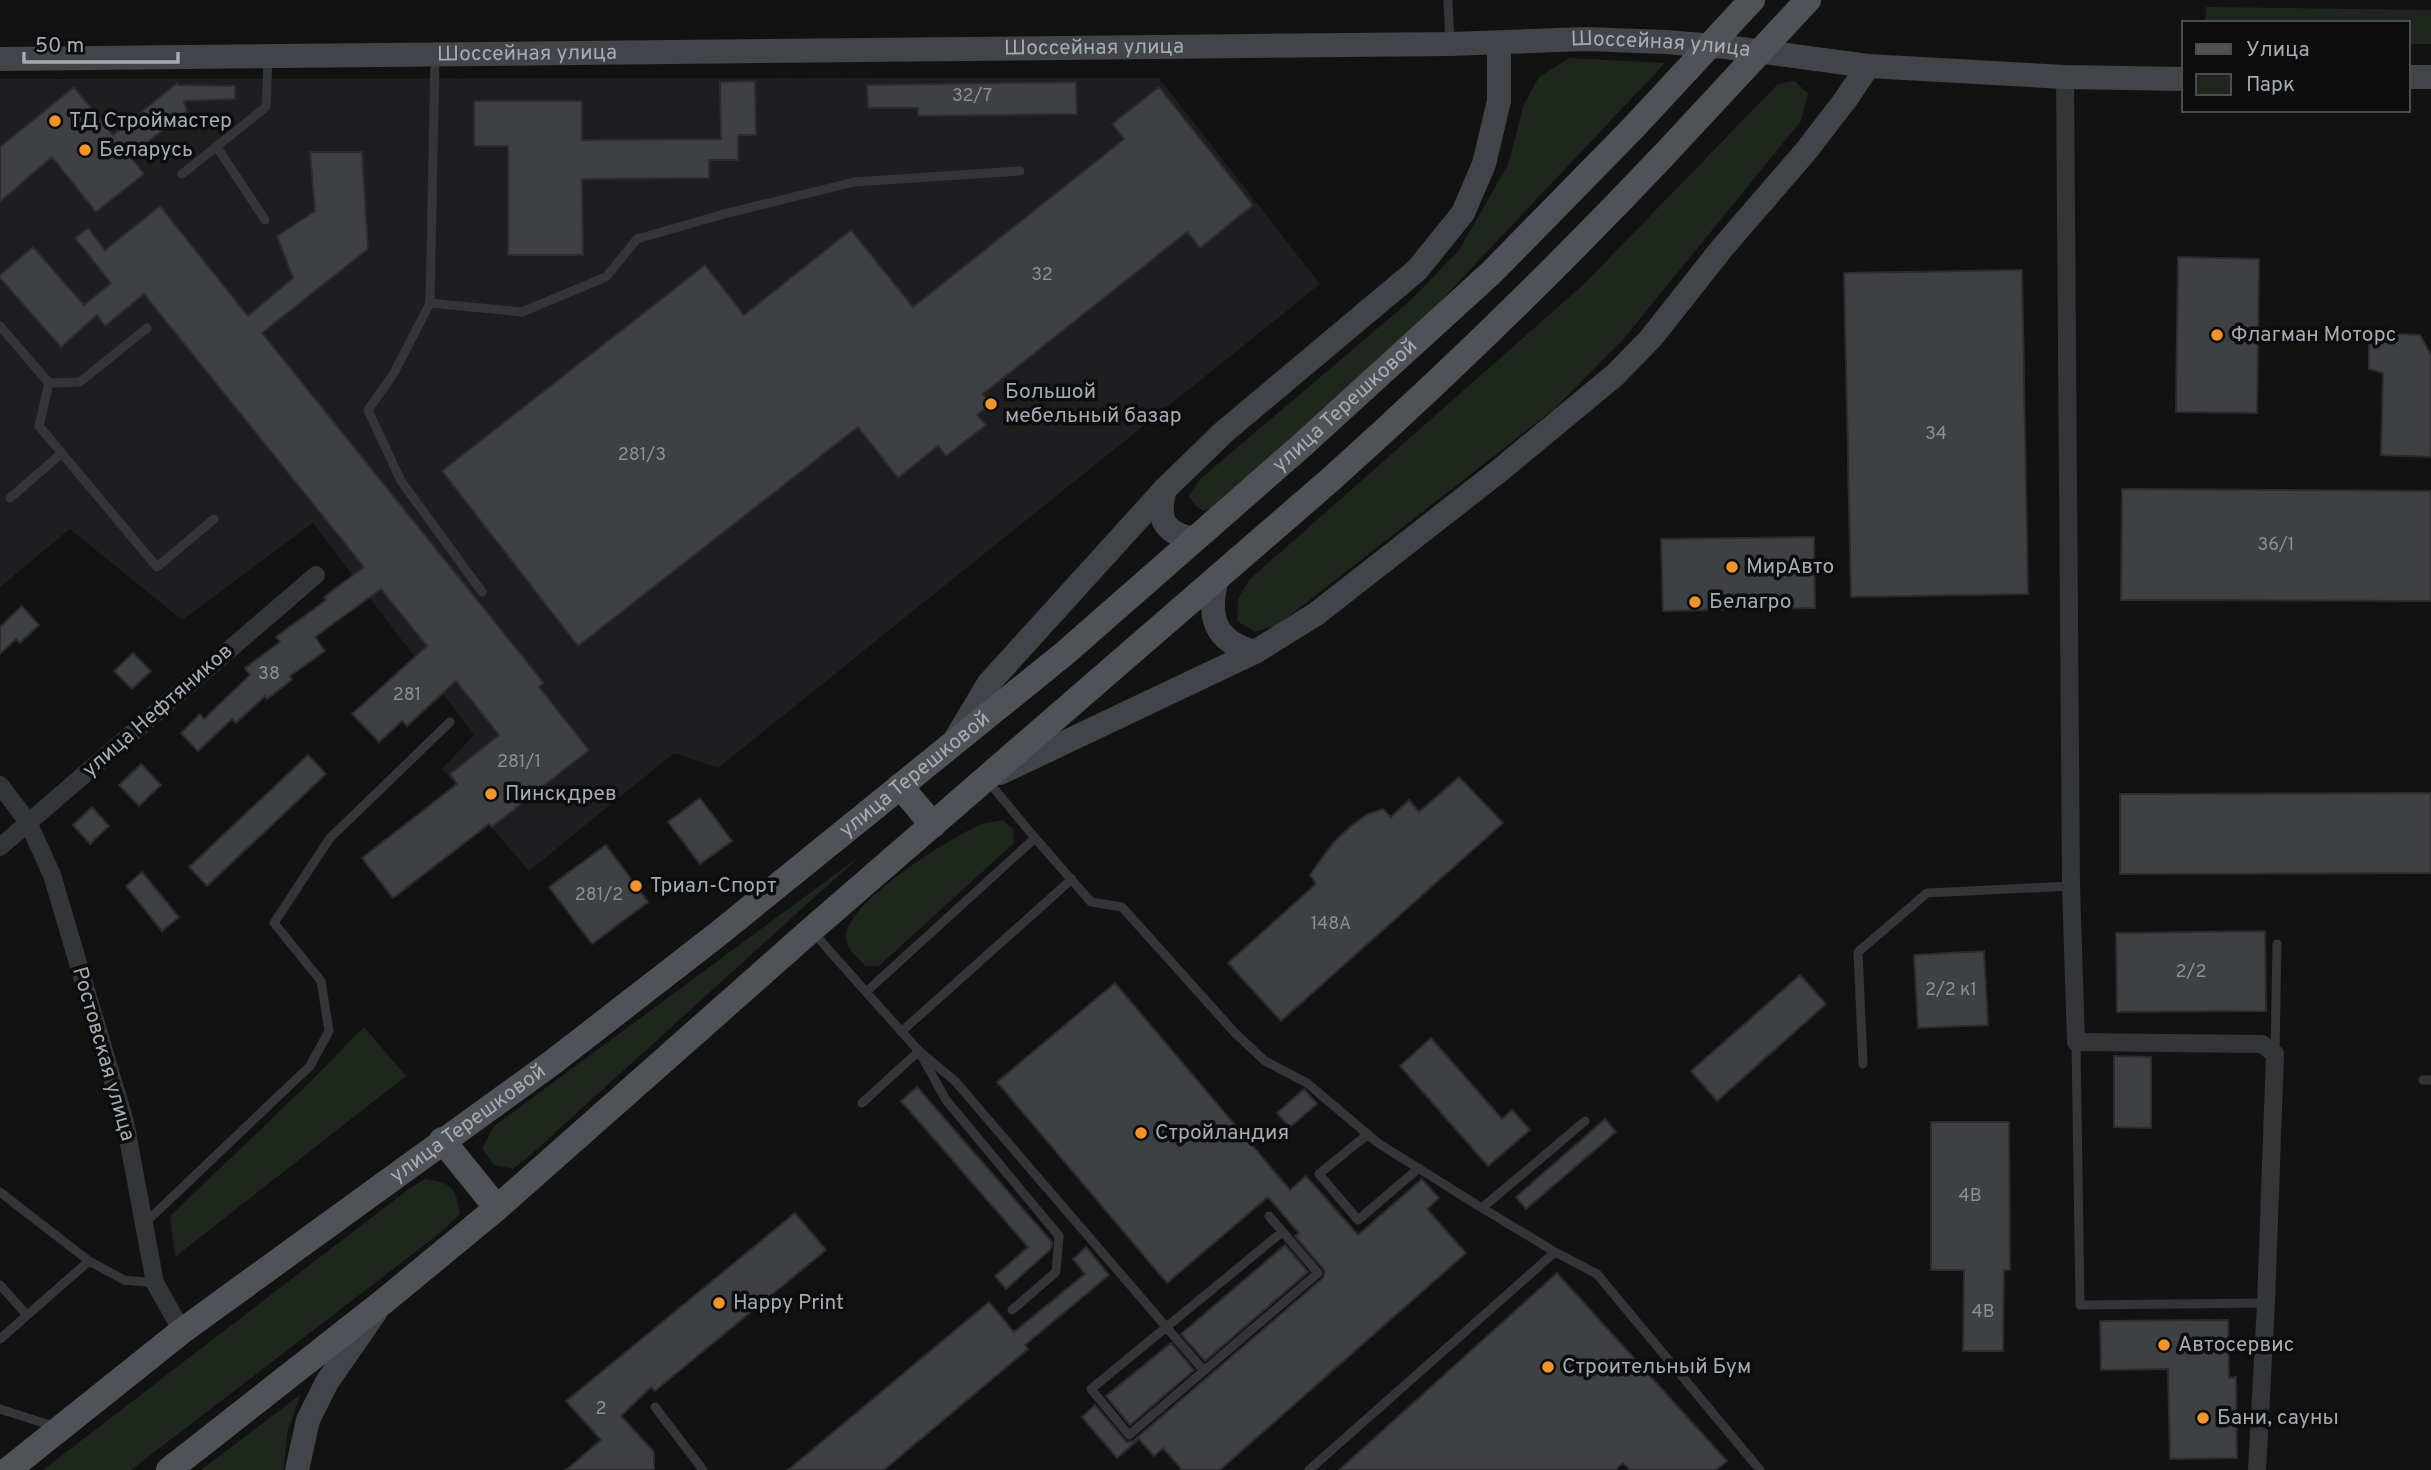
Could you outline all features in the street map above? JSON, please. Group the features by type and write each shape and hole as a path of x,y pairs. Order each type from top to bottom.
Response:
{"main road":[{"name":"улица Терешковой","path":"8,1470 182,1331 597,1028 729,925 1065,653 1300,447 1492,272 1633,128 1752,0"},
{"name":"улица Терешковой","path":"169,1470 383,1302 497,1208 811,930 1410,408 1521,301 1808,0"},
{"name":"Шоссейная улица","path":"0,59 1450,44 1585,39 1726,47 1868,66 2065,77 2182,79"},
{"path":"953,743 989,683 1165,489 1225,430 1417,271 1443,240 1463,213 1483,164 1499,101 1499,43"},
{"path":"986,779 1255,652 1316,614 1403,548 1615,375 1651,338 1723,247 1806,151 1868,66"},
{"path":"2410,78 2431,77"},
{"path":"1165,489 1159,509 1163,522 1171,531 1193,539"},
{"path":"1217,578 1212,599 1213,616 1220,630 1240,648 1255,652"},
{"path":"900,786 933,825"},
{"path":"442,1140 497,1208"},
{"path":"297,1470 308,1420 327,1382 383,1302"}],"street":[{"path":"2065,77 2071,886 2076,1042 2262,1044 2275,1054 2257,1470"},
{"name":"улица Нефтяников","path":"0,847 316,575"},
{"name":"Ростовская улица","path":"0,785 29,822 52,875 125,1122 155,1283 182,1331"}],"lane":[{"path":"1448,0 1450,44"},
{"path":"435,55 430,303 394,373 368,410 401,481 482,592"},
{"path":"182,174 266,107 268,57"},
{"path":"217,147 265,220"},
{"path":"430,303 522,312 606,276 637,239 724,214 854,182 1020,171"},
{"path":"0,326 49,383"},
{"path":"49,383 80,382 147,328"},
{"path":"49,383 38,426 157,567 214,519"},
{"path":"10,498 62,453"},
{"path":"144,1224 310,1066 330,1031 321,981 274,923 330,838 450,722"},
{"path":"986,779 1091,902 1122,907 1235,1033 1265,1061 1307,1083 1368,1134 1419,1168 1555,1252 1597,1274 1757,1469"},
{"path":"866,992 1035,838"},
{"path":"901,1032 1072,879"},
{"path":"1863,1064 1858,952 1927,893 2071,886"},
{"path":"811,930 919,1051 955,1080 1204,1371"},
{"path":"2275,1054 2277,944"},
{"path":"2076,1042 2080,1305 2266,1303"},
{"path":"862,1103 919,1051"},
{"path":"919,1051 946,1100 1059,1236 1056,1272 1013,1310"},
{"path":"1482,1208 1585,1121"},
{"path":"1368,1134 1319,1174 1358,1220 1419,1168"},
{"path":"0,1192 89,1261 124,1280 155,1283"},
{"path":"1269,1216 1318,1273 1129,1435 1091,1389 1282,1232"},
{"path":"1308,1470 1555,1252"},
{"path":"0,1339 89,1261"},
{"path":"0,1285 27,1315"},
{"path":"655,1407 704,1470"},
{"path":"0,1409 58,1428"}],"shaded area":[{"path":"1159,78 1320,284 718,768 674,753 529,871 442,769 474,735 313,523 182,620 70,529 0,587 0,79"}],"green space":[{"path":"2206,7 2431,10 2431,44 2410,44 2410,21 2205,21"},
{"path":"1569,58 1665,63 1415,328 1216,506 1204,511 1196,506 1189,496 1199,480 1412,299 1459,250 1508,165 1524,104 1539,77"},
{"path":"1794,81 1808,93 1801,121 1621,342 1554,409 1279,624 1255,632 1237,621 1238,599 1249,580 1583,285 1778,84"},
{"path":"1003,820 1013,829 1014,843 879,966 866,966 853,953 846,941 851,922 880,890 963,833 983,824"},
{"path":"860,856 526,1159 513,1169 494,1165 482,1148 494,1126"},
{"path":"364,1027 406,1076 175,1257 170,1216"},
{"path":"425,1179 441,1182 451,1188 457,1198 460,1214 440,1233 131,1470 43,1470 406,1191"},
{"path":"301,1394 288,1430 283,1470 201,1470"}],"building":[{"path":"755,81 756,135 738,135 738,160 709,160 709,178 582,179 583,255 508,255 508,146 474,146 474,101 582,101 582,140 721,139 720,82"},
{"path":"1076,82 1077,114 918,116 918,108 868,108 867,85"},
{"path":"177,83 235,86 235,99 184,101 187,111 130,156 144,174 96,212 52,157 0,202 0,147 74,87 113,135"},
{"path":"1159,87 1253,205 1200,248 1187,232 983,394 991,404 977,415 986,425 946,456 938,446 898,478 858,427 578,646 442,471 705,265 744,315 851,230 913,307 1124,139 1112,124"},
{"path":"310,152 362,152 368,249 262,333 544,683 539,687 589,750 492,827 489,824 393,898 362,858 457,784 450,774 499,735 456,681 407,726 402,721 379,742 352,714 427,646 381,589 315,637 325,651 290,676 292,680 267,699 265,696 236,723 232,719 198,751 181,733 200,714 204,719 250,675 245,668 280,642 276,637 326,600 324,597 364,567 144,294 105,326 97,315 61,347 0,278 0,275 33,247 84,305 111,283 75,238 88,228 105,250 160,206 248,316 293,278 277,236 315,211"},
{"name":"Флагман Моторс","path":"2178,257 2259,259 2257,413 2176,412"},
{"path":"2022,270 2028,594 1851,597 1844,273"},
{"path":"2369,333 2420,335 2431,355 2431,457 2381,455 2383,373 2369,369"},
{"path":"2122,489 2431,491 2431,601 2121,600"},
{"path":"1814,537 1815,608 1663,611 1661,539"},
{"path":"22,606 39,625 20,643 16,639 0,654 0,627"},
{"path":"133,653 151,671 132,689 114,671"},
{"path":"308,755 326,774 207,886 189,867"},
{"path":"141,764 161,785 139,806 119,785"},
{"path":"1459,777 1503,823 1281,1021 1228,963 1316,884 1310,875 1333,843 1351,826 1368,814 1383,809 1391,817 1409,800 1419,812"},
{"path":"2431,793 2431,873 2120,874 2120,794"},
{"path":"700,798 732,841 700,864 668,822"},
{"path":"92,807 109,826 90,844 73,825"},
{"path":"606,845 648,902 592,944 549,887"},
{"path":"142,872 179,917 162,931 126,886"},
{"path":"2265,931 2266,1011 2117,1012 2116,933"},
{"path":"1984,951 1988,1025 1918,1028 1914,955"},
{"path":"1800,975 1826,1004 1717,1101 1691,1071"},
{"path":"1115,983 1290,1190 1306,1176 1358,1235 1422,1179 1439,1198 1427,1209 1466,1253 1220,1470 1182,1470 1163,1448 1154,1456 1139,1439 1117,1458 1082,1417 1095,1405 1127,1442 1133,1441 1323,1278 1325,1271 1295,1236 1299,1233 1268,1197 1167,1283 997,1082"},
{"path":"1431,1038 1502,1119 1512,1110 1530,1130 1488,1166 1400,1066"},
{"path":"2114,1056 2151,1057 2151,1128 2114,1127"},
{"path":"917,1087 1052,1242 1051,1249 1006,1289 995,1276 1028,1247 901,1101"},
{"path":"1304,1089 1317,1104 1290,1127 1277,1113"},
{"path":"1605,1119 1616,1132 1526,1209 1516,1197"},
{"path":"1931,1122 2009,1122 2010,1270 2004,1270 2003,1351 1963,1351 1964,1270 1931,1270"},
{"path":"795,1213 826,1250 655,1391 651,1387 621,1416 654,1452 654,1470 566,1470 601,1440 566,1401"},
{"path":"1285,1245 1308,1272 1205,1361 1181,1334"},
{"path":"1086,1247 1109,1275 1025,1345 1028,1349 884,1470 788,1470 989,1302 1014,1332 1085,1274 1073,1259"},
{"name":"Строительный Бум","path":"1557,1273 1727,1461 1716,1470 1630,1470 1623,1463 1615,1470 1339,1470"},
{"path":"2228,1320 2229,1378 2236,1377 2237,1458 2170,1459 2168,1369 2101,1370 2100,1321"},
{"path":"1171,1343 1194,1370 1130,1425 1106,1396"}],"place":[{"name":"ТД Строймастер","path":"55,121"},
{"name":"Беларусь","path":"85,150"},
{"name":"Флагман Моторс","path":"2217,335"},
{"name":"Большой мебельный базар","path":"991,404"},
{"name":"МирАвто","path":"1732,567"},
{"name":"Белагро","path":"1695,602"},
{"name":"Пинскдрев","path":"491,794"},
{"name":"Триал-Спорт","path":"636,886"},
{"name":"Стройландия","path":"1141,1133"},
{"name":"Happy Print","path":"719,1303"},
{"name":"Автосервис","path":"2164,1345"},
{"name":"Строительный Бум","path":"1548,1367"},
{"name":"Бани, сауны","path":"2203,1418"}]}
